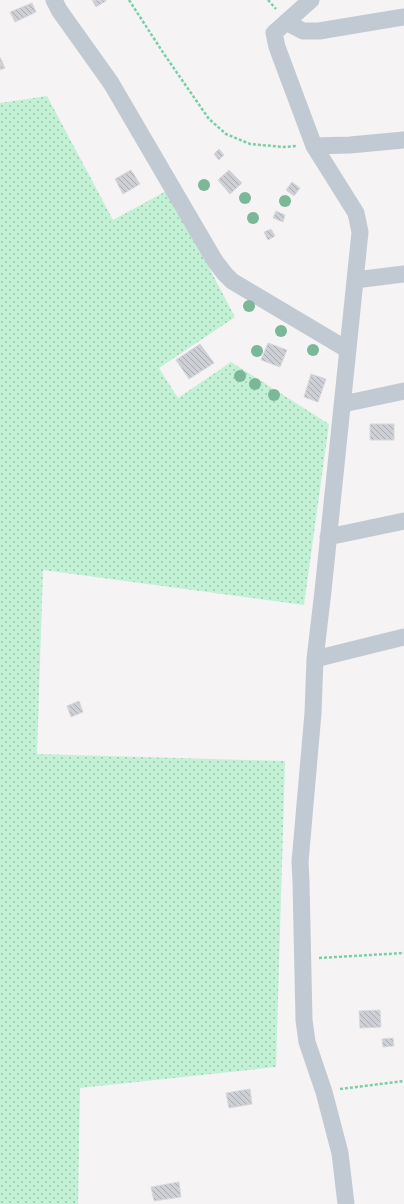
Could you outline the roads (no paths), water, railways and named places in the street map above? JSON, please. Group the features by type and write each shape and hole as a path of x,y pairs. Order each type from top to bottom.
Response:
{"street":[{"path":"54,0 59,10 111,83 215,261 225,274 232,281 348,350"},
{"path":"311,0 280,27 277,47 314,146 356,213 360,232 315,659 314,713 300,862 304,1020 307,1042 324,1092 340,1153 346,1204"},
{"path":"280,27 303,31 319,31 404,18"},
{"path":"314,146 350,145 404,140"},
{"path":"355,280 404,274"},
{"path":"342,404 404,391"},
{"path":"328,537 404,521"},
{"path":"315,659 404,637"}]}
